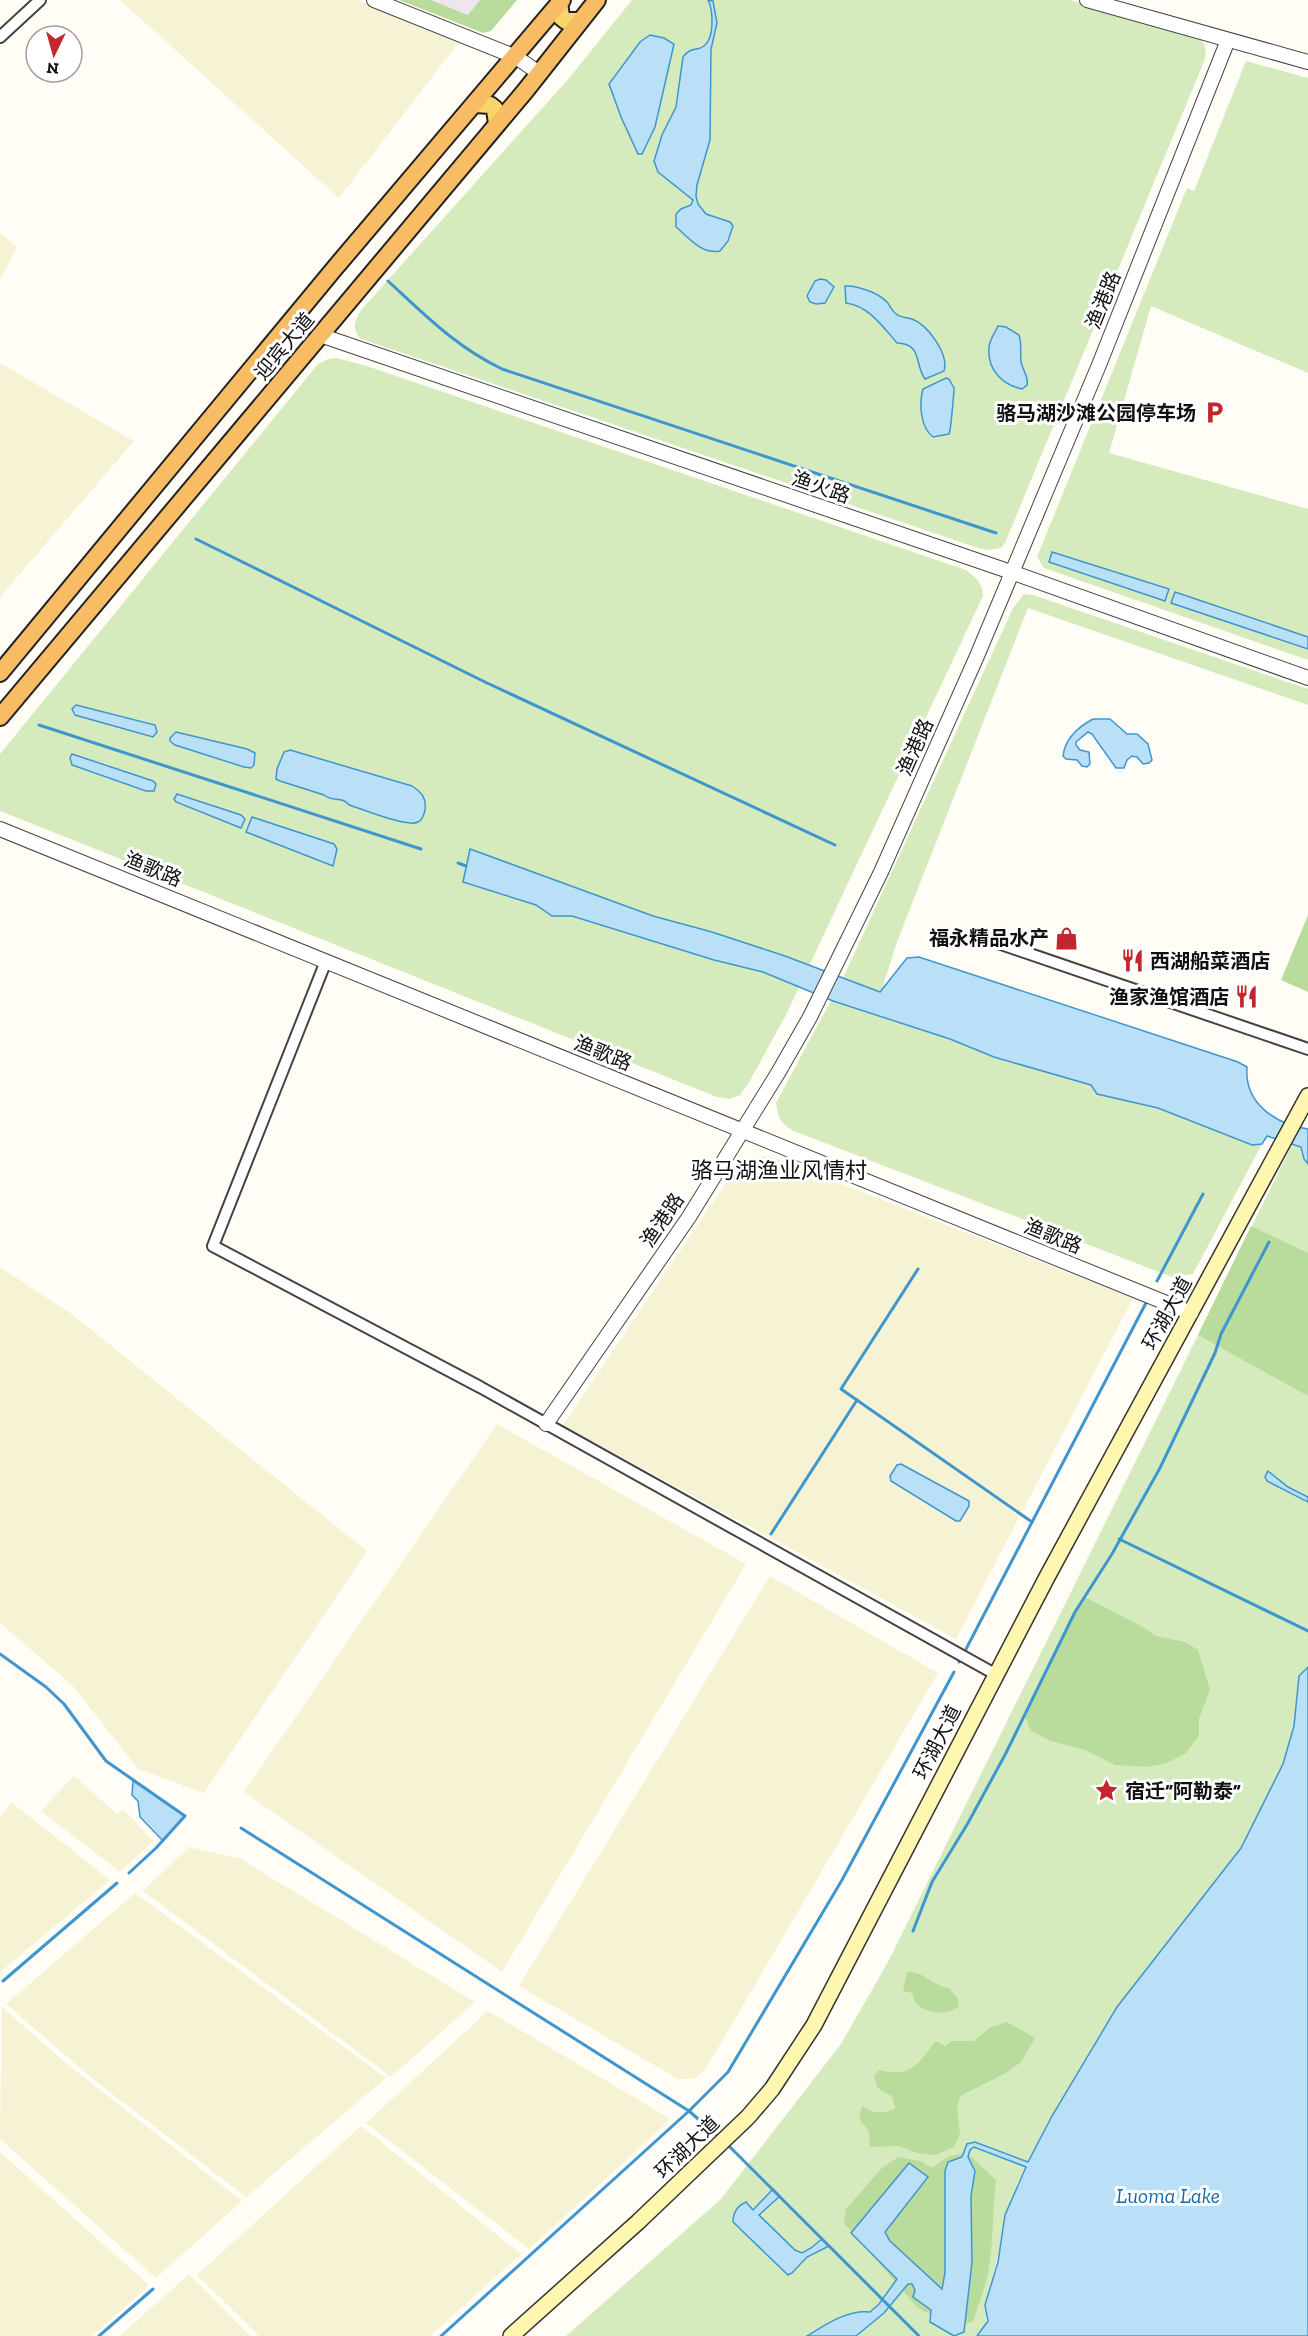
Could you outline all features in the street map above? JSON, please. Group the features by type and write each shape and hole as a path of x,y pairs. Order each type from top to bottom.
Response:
{"highway":[{"name":"迎宾大道","path":"0,717 497,124 597,0"},
{"name":"迎宾大道","path":"0,673 334,269 516,57 560,2"}],"main road":[{"path":"560,2 561,17 566,21 580,21"},
{"path":"475,104 490,105 495,109 497,124"},
{"name":"环湖大道","path":"511,2336 638,2222 748,2117 772,2089 814,2025 995,1674 1307,1098"}],"street":[{"path":"0,37 40,0"},
{"path":"374,0 516,57 539,73"},
{"path":"1087,0 1308,62"},
{"name":"渔港路","path":"546,1424 689,1217 810,1017 871,891 977,656 1099,364 1228,40"},
{"name":"渔火路","path":"320,335 1011,572 1308,678"},
{"name":"渔歌路","path":"0,829 1191,1313"},
{"path":"989,940 1308,1049"},
{"path":"326,961 213,1246 546,1424 995,1674"}],"shaded area":[{"path":"120,0 357,0 460,41 339,198"},
{"path":"431,0 480,0 468,15"},
{"path":"0,233 17,247 0,280"},
{"path":"0,363 134,441 0,597"},
{"path":"770,1156 1133,1298 956,1639 563,1425 732,1174 743,1162 753,1157"},
{"path":"0,1267 73,1315 367,1551 204,1793 138,1769 73,1686 0,1623"},
{"path":"497,1424 746,1564 502,1972 244,1792"},
{"path":"770,1576 938,1673 705,2070 694,2079 678,2079 519,1986"},
{"path":"74,1776 117,1814 123,1809 153,1841 120,1872 41,1811"},
{"path":"11,1802 110,1880 0,1972 0,1817"},
{"path":"189,1847 241,1859 475,2002 391,2077 143,1891"},
{"path":"135,1893 386,2078 246,2197 93,2079 6,2004"},
{"path":"2,2007 67,2064 242,2201 156,2278 0,2139"},
{"path":"488,2011 671,2119 529,2249 366,2123"},
{"path":"361,2126 521,2254 430,2336 259,2336 197,2275"},
{"path":"0,2152 149,2285 92,2336 0,2336"},
{"path":"189,2274 250,2336 120,2336"}],"green space":[{"path":"399,0 431,0 468,15 480,0 517,0 491,31 483,33"},
{"path":"632,0 1070,0 1193,35 1203,42 1206,51 1205,59 1001,548 987,550 978,548 361,339 358,335 355,325 362,309 570,77"},
{"path":"1246,61 1308,78 1308,373 1151,306 1109,453 1308,509 1308,660 1044,568 1037,557 1187,188 1194,191"},
{"path":"336,358 367,366 966,570 980,584 983,596 786,1015 740,1095 730,1099 717,1097 0,811 0,754 318,364"},
{"path":"1024,594 1033,595 1308,689 1308,705 1028,608 897,942 881,992 950,1039 994,1057 1091,1085 1097,1094 1158,1108 1252,1145 1262,1144 1193,1274 1172,1277 794,1131 783,1123 778,1113 776,1103 843,978 1013,608"},
{"path":"1308,915 1308,992 1281,980"},
{"path":"1293,1143 1301,1147 1308,1164 1308,1667 1299,1676 1294,1726 1283,1764 1241,1848 1117,2007 1052,2116 1017,2184 985,2305 987,2318 984,2328 977,2336 566,2336 721,2199 841,2044 888,1962"},
{"path":"1251,1226 1308,1253 1308,1396 1198,1335"},
{"path":"1083,1596 1156,1636 1185,1642 1198,1650 1210,1690 1199,1719 1199,1735 1186,1753 1167,1763 1147,1767 1115,1765 1085,1750 1051,1741 1031,1731 1025,1717"},
{"path":"907,1972 913,1972 949,1988 958,1999 959,2006 944,2012 920,2007 912,1993 903,1991"},
{"path":"1007,2022 1035,2038 1021,2062 1006,2073 960,2096 957,2110 960,2134 954,2147 936,2155 917,2153 899,2146 870,2147 869,2132 859,2118 862,2106 878,2112 886,2112 895,2108 892,2096 878,2088 874,2077 878,2070 906,2071 918,2063 936,2041 945,2046 952,2041 974,2041 989,2028"},
{"path":"967,2153 996,2180 992,2238 987,2279 973,2322 954,2326 918,2308 844,2223 846,2209 882,2168 898,2157 920,2161 932,2168 949,2156"}],"water":[{"path":"708,0 713,1 717,23 711,49 710,140 696,196 698,204 706,214 730,222 733,226 728,241 720,251 713,252 701,248 676,227 676,214 691,205 693,200 658,172 654,161 662,135 676,107 683,57 689,51 704,46 710,37 712,17"},
{"path":"650,35 664,38 674,44 655,127 642,154 638,154 609,84 640,42"},
{"path":"826,280 834,287 825,303 816,304 810,302 807,296 815,281"},
{"path":"845,286 861,288 879,296 897,315 912,319 924,327 940,349 945,364 944,371 925,379 917,356 911,347 897,343 881,324 862,308 846,303"},
{"path":"998,326 1006,327 1019,335 1021,361 1027,382 1022,389 1003,380 991,363 989,345"},
{"path":"946,378 954,388 950,431 949,434 933,437 923,421 921,408 923,389"},
{"path":"1052,552 1169,589 1165,601 1049,562"},
{"path":"1175,592 1308,637 1308,649 1171,603"},
{"path":"76,705 155,725 157,732 153,737 75,715 72,709"},
{"path":"1093,719 1110,719 1127,734 1137,734 1148,744 1152,760 1143,764 1137,757 1132,756 1127,760 1124,768 1116,768 1092,734 1088,732 1076,742 1076,745 1080,750 1089,752 1090,764 1087,767 1082,766 1077,760 1066,759 1063,756 1069,739"},
{"path":"176,732 247,749 255,753 254,765 251,768 244,767 175,745 170,738"},
{"path":"290,750 412,786 421,793 424,799 423,817 420,821 413,823 395,820 276,779 277,769 284,752"},
{"path":"72,754 153,781 156,784 154,791 146,791 72,765 70,758"},
{"path":"177,794 241,815 245,819 241,828 176,802 174,799"},
{"path":"252,817 334,844 337,849 333,866 246,832"},
{"path":"470,849 653,916 785,956 880,992 907,958 919,957 1238,1062 1247,1067 1247,1080 1251,1091 1264,1110 1284,1122 1308,1129 1308,1164 1301,1147 1267,1136 1262,1144 1252,1145 1158,1108 1097,1094 1091,1085 994,1057 950,1039 833,1001 763,972 714,960 572,916 552,916 536,905 463,882"},
{"path":"901,1464 969,1501 969,1506 960,1521 956,1521 891,1481 890,1476 897,1465"},
{"path":"1268,1471 1288,1487 1308,1497 1308,1502 1267,1481 1265,1477"},
{"name":"Luoma Lake","path":"1308,1667 1308,2336 977,2336 988,2321 985,2305 998,2262 1005,2215 1026,2167 974,2147 970,2150 968,2157 975,2171 971,2196 972,2262 964,2332 954,2336 930,2322 931,2310 913,2297 915,2290 912,2284 908,2284 884,2313 856,2336 807,2336 845,2315 870,2312 879,2304 897,2279 851,2233 909,2163 928,2177 885,2232 890,2241 942,2289 945,2273 945,2171 948,2162 962,2157 967,2144 975,2142 1028,2162 1052,2116 1117,2007 1241,1848 1283,1764 1294,1726 1299,1676"},
{"path":"133,1781 185,1816 163,1841 140,1817 138,1801 132,1795"},
{"path":"773,2189 780,2196 759,2215 795,2250 802,2253 822,2239 829,2246 807,2257 788,2275 733,2222 740,2206 746,2202 753,2210"}],"waterway":[{"path":"388,281 455,340 502,369 996,533"},
{"path":"196,539 487,683 835,845"},
{"path":"39,725 421,849"},
{"path":"458,863 466,866"},
{"path":"1157,1281 1203,1194"},
{"path":"913,1931 932,1882 968,1823 1006,1753 1075,1612 1112,1554 1160,1468 1215,1353 1221,1334 1269,1242"},
{"path":"918,1269 841,1389 1032,1522"},
{"path":"965,1651 1147,1301"},
{"path":"771,1534 857,1400"},
{"path":"1119,1539 1308,1631"},
{"path":"0,1654 46,1687 64,1704 106,1761 185,1816 129,1873"},
{"path":"441,2336 689,2111 728,2072 842,1880 954,1672"},
{"path":"241,1828 689,2111 720,2138"},
{"path":"3,1981 117,1883"},
{"path":"727,2144 919,2336"},
{"path":"99,2336 153,2289"}],"place":[{"name":"骆马湖沙滩公园停车场","path":"1214,413"},
{"name":"福永精品水产","path":"1067,938"},
{"name":"西湖船菜酒店","path":"1132,961"},
{"name":"渔家渔馆酒店","path":"1247,997"},
{"name":"宿迁“阿勒泰”","path":"1107,1791"}],"district":[{"name":"骆马湖渔业风情村","path":"779,1170"}]}
